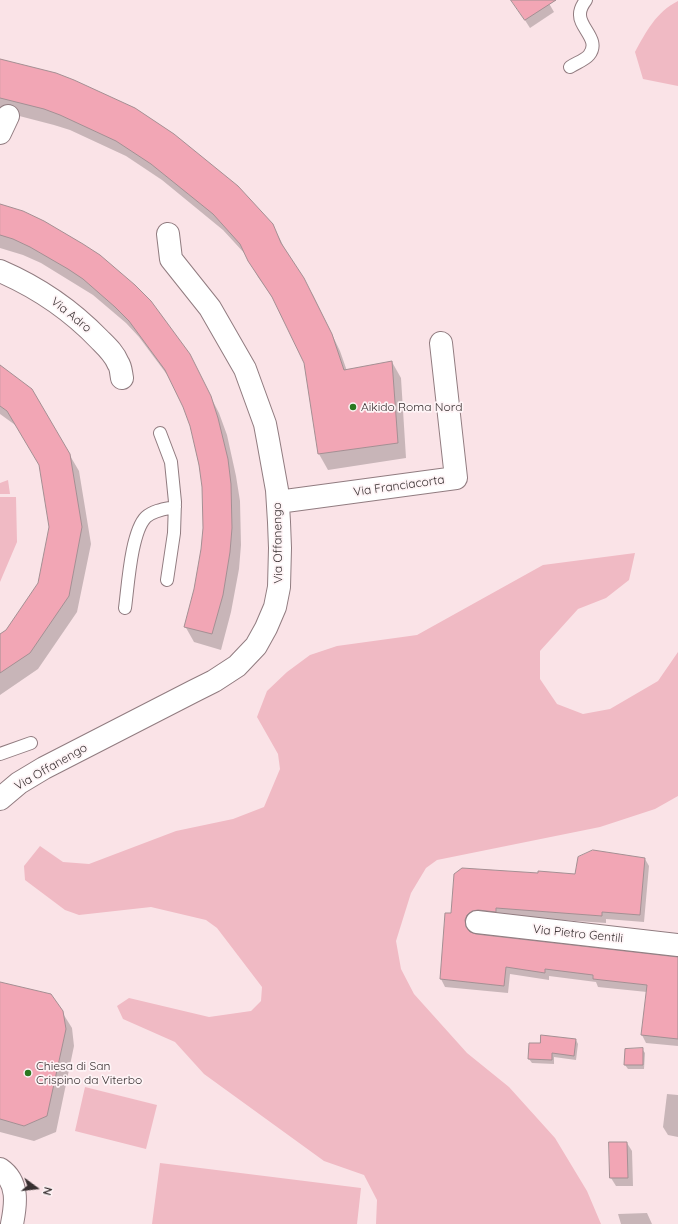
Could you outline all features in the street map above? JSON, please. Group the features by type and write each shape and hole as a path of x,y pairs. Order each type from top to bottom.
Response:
{"street":[{"name":"Via Offanengo","path":"0,799 19,783 44,768 229,672 244,660 256,646 272,616 279,582 280,548 278,502 265,424 246,369 210,308 171,259 168,234"},
{"name":"Via Adro","path":"0,271 13,276 45,294 81,322 113,354 119,364 122,378"},
{"name":"Via Franciacorta","path":"278,502 456,478 441,343"},
{"name":"Via Pietro Gentili","path":"477,922 678,945"},
{"path":"0,1168 7,1174 14,1188 16,1205 12,1224"}],"lane":[{"path":"570,67 590,54 592,47 589,33 580,21 582,6 586,0"},
{"path":"160,433 172,462 175,507 174,533 166,580"},
{"path":"125,608 135,538 139,526 150,514 175,507"},
{"path":"0,754 31,743"}],"shaded area":[{"path":"678,1 678,86 643,79 635,52 652,23 664,11"},
{"path":"8,480 10,494 0,494 0,483"},
{"path":"0,497 16,497 17,542 0,582"},
{"path":"635,553 629,580 606,598 578,609 540,651 540,679 557,704 583,714 610,709 658,681 678,652 678,796 655,809 600,827 437,860 426,868 411,893 396,941 401,969 414,994 467,1053 509,1087 555,1138 587,1191 601,1224 376,1224 377,1200 364,1175 324,1161 204,1074 175,1042 123,1019 117,1006 129,998 209,1017 251,1011 261,1001 262,987 217,928 206,920 151,907 79,915 65,910 25,880 24,866 40,846 63,862 89,864 176,831 233,819 264,807 280,769 278,754 257,717 267,691 287,672 310,655 337,646 417,635 543,565"},
{"path":"85,1087 157,1105 146,1149 75,1131"},
{"path":"160,1163 361,1188 357,1224 152,1224"}],"building":[{"path":"511,0 556,0 525,20"},
{"path":"0,59 56,73 135,108 174,134 238,186 273,224 281,243 304,278 332,334 344,370 392,361 398,443 318,454 304,363 272,297 248,261 240,244 213,214 151,164 116,141 44,109 0,98"},
{"path":"0,204 23,211 44,221 83,244 100,255 135,285 151,301 190,354 211,396 228,459 231,484 232,528 230,552 223,595 212,634 184,627 194,589 201,549 203,528 202,487 199,465 190,426 183,407 165,370 129,321 83,279 30,247 0,235"},
{"path":"0,365 32,389 70,454 82,527 69,596 30,653 0,673 0,634 6,630 38,583 49,527 39,465 7,411 0,406"},
{"path":"593,850 645,858 640,915 602,912 602,916 496,908 496,912 478,910 472,911 467,915 465,920 466,927 470,932 476,934 678,957 678,1039 641,1035 647,985 593,979 593,975 545,969 545,973 506,967 504,986 440,979 445,913 451,913 454,874 462,868 575,874 578,857"},
{"name":"Chiesa di San Crispino da Viterbo","path":"0,982 51,994 63,1011 66,1029 47,1116 24,1126 0,1119"},
{"path":"541,1035 576,1039 574,1056 552,1053 552,1060 528,1059 529,1043 540,1043"},
{"path":"643,1048 643,1065 624,1065 625,1049"},
{"path":"609,1142 627,1142 628,1178 610,1178"}],"place":[{"name":"Aikido Roma Nord","path":"353,407"},
{"name":"Chiesa di San Crispino da Viterbo","path":"28,1073"}]}
